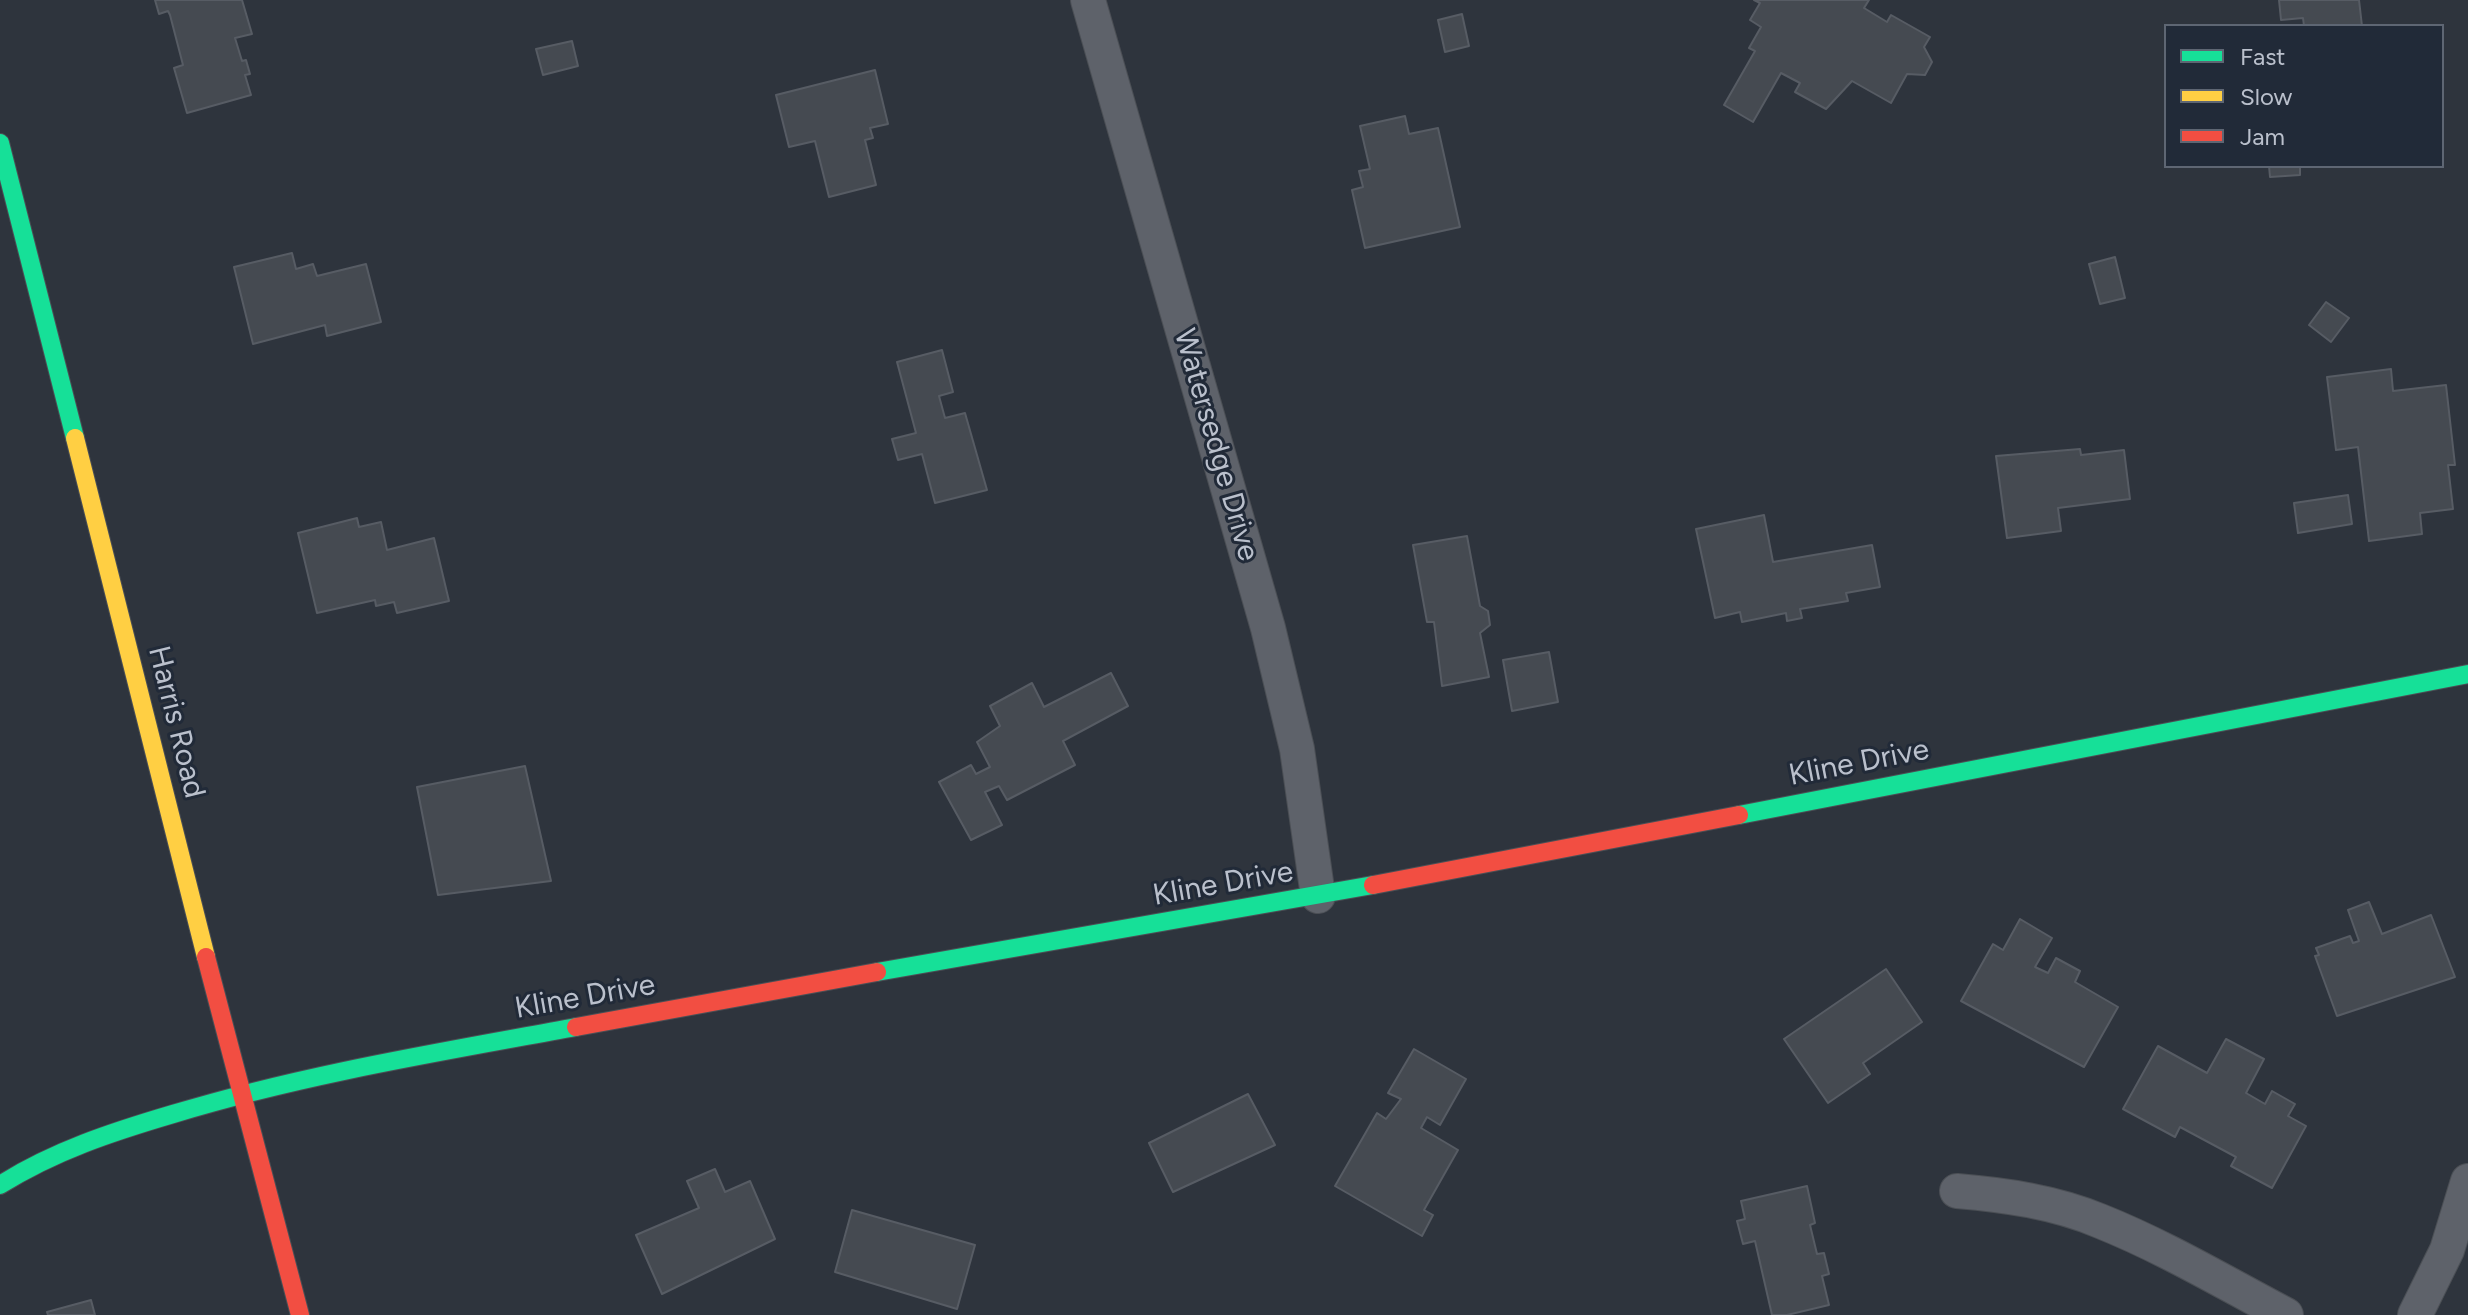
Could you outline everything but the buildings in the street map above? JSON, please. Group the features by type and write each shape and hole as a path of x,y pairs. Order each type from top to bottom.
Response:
{"street":[{"name":"Watersedge Drive","path":"1088,0 1268,628 1297,749 1318,896"},
{"name":"Harris Road","path":"0,143 300,1315"},
{"name":"Kline Drive","path":"0,1185 32,1165 102,1135 241,1093 382,1063 1318,896 2468,674"},
{"path":"2415,1315 2447,1250 2468,1181"},
{"path":"1957,1191 2009,1197 2098,1220 2147,1241 2286,1315"}],"traffic: fast":[{"path":"0,143 75,438"},
{"path":"1739,815 2468,674"},
{"path":"877,972 1373,885"},
{"path":"0,1185 41,1162 106,1135 223,1100 373,1065 576,1027"}],"traffic: slow":[{"path":"75,438 206,957"}],"traffic: jam":[{"path":"1373,885 1739,815"},
{"path":"206,957 300,1315"},
{"path":"576,1027 877,972"}]}
